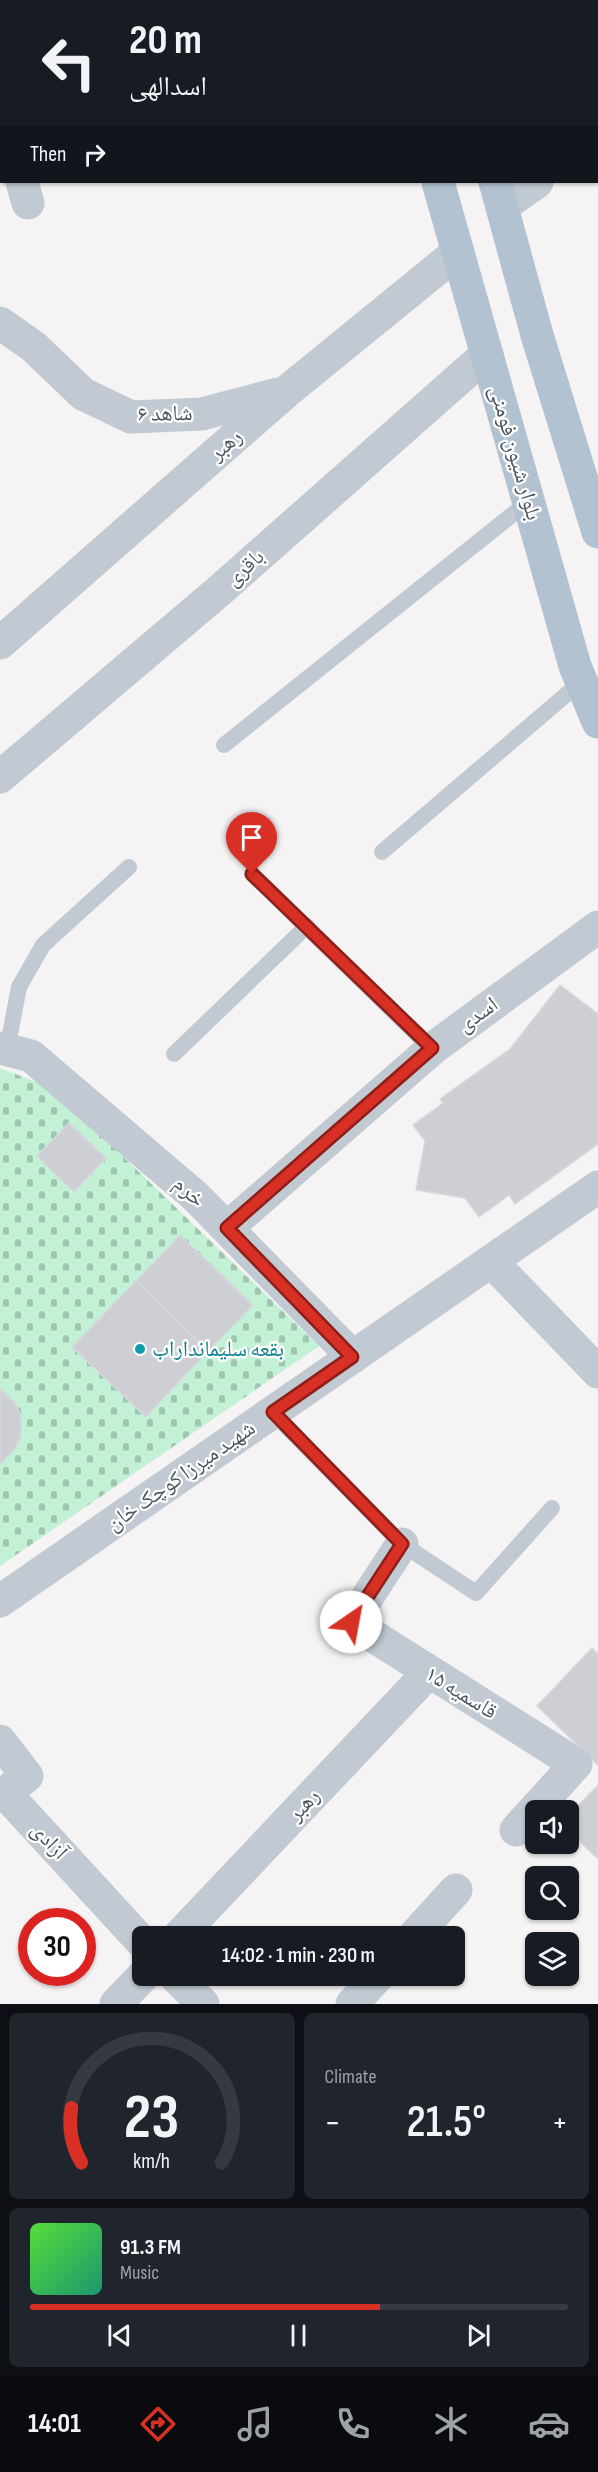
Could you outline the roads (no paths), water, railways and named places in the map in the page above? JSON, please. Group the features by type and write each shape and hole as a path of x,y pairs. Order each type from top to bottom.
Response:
{"main road":[{"name":"بلوار شیون فومنی","path":"438,183 581,682 598,722"},
{"path":"499,194 537,334 598,532"}],"street":[{"path":"499,194 534,183"},
{"name":"رهبر","path":"0,643 286,392 458,252"},
{"name":"شاهد ۶","path":"0,323 34,346 83,394 131,417 202,414 286,392"},
{"name":"باقری","path":"0,777 219,591 487,354"},
{"name":"اسدی","path":"227,1228 432,1048 598,927"},
{"name":"خرم","path":"4,1049 31,1056 195,1196 352,1357"},
{"name":"شهید میرزا کوچک خان","path":"0,1601 598,1187"},
{"path":"491,1261 598,1372"},
{"name":"قاسمیه ۱۵","path":"402,1544 351,1622 576,1764 516,1830"},
{"name":"رهبر","path":"188,1926 429,1672"},
{"name":"آزادی","path":"0,1741 27,1776 5,1793 132,1931"},
{"path":"423,1926 456,1890"},
{"path":"116,2004 133,1986"},
{"path":"185,1986 203,2004"},
{"path":"352,2004 369,1986"}],"lane":[{"path":"224,745 528,502"},
{"path":"382,852 581,682"},
{"path":"4,1049 19,987 44,945 129,867"},
{"path":"252,874 432,1048"},
{"path":"174,1054 306,926"},
{"path":"273,1412 402,1544 476,1593 552,1508"}],"place":[{"name":"بقعه سلیمانداراب","path":"140,1349"}]}
